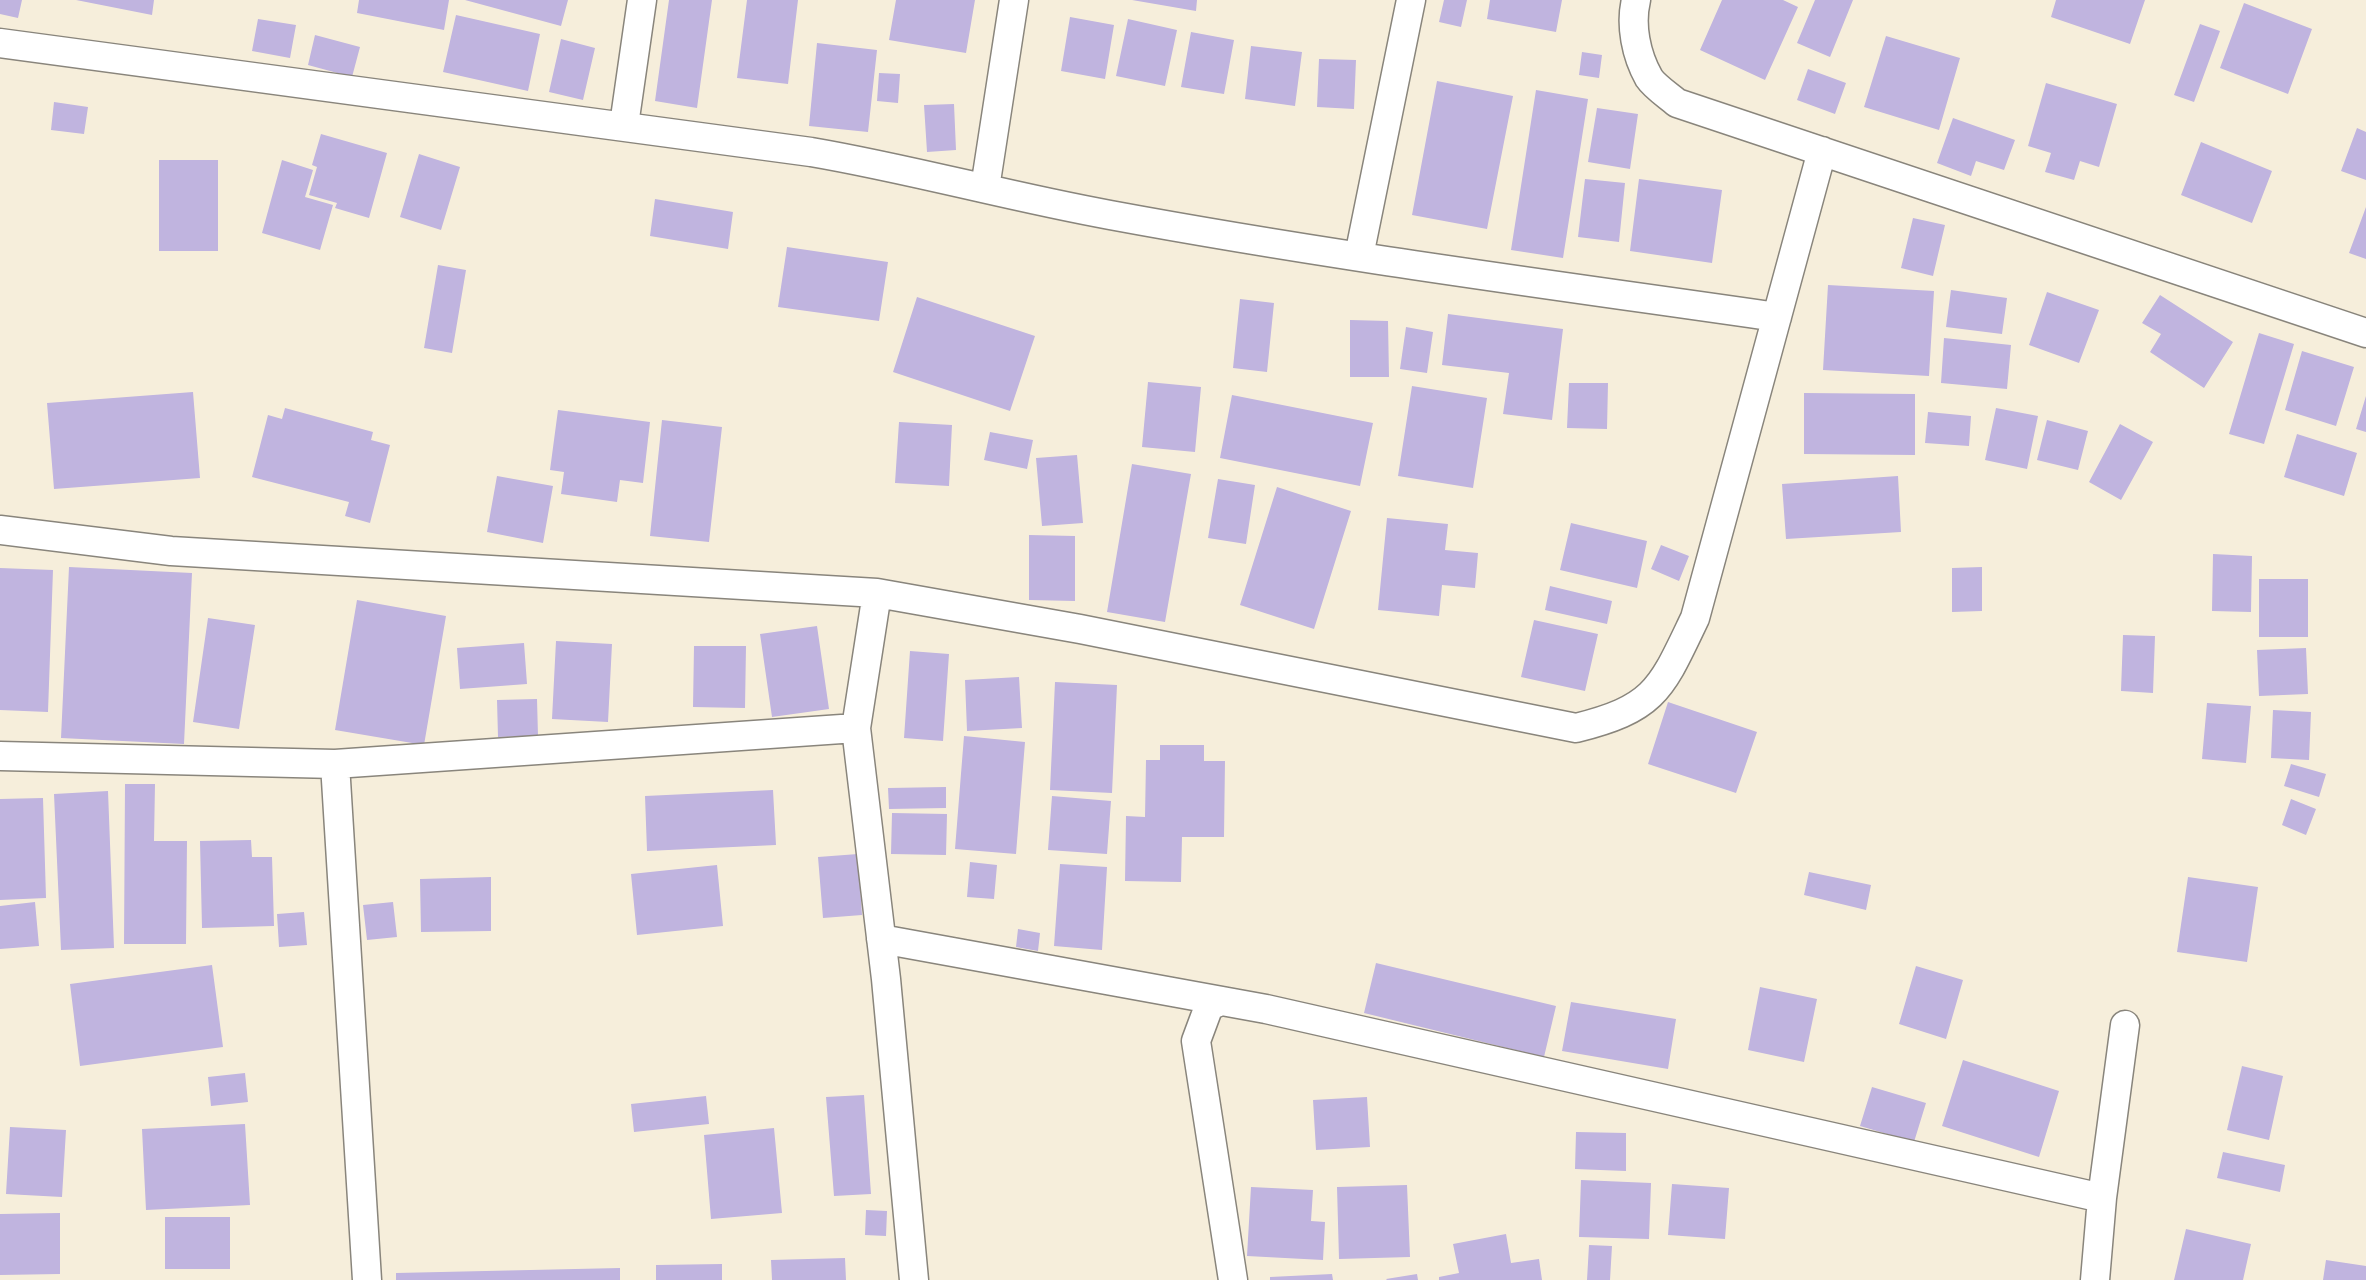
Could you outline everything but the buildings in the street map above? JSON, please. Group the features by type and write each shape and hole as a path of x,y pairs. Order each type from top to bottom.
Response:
{"street":[{"path":"624,125 642,0"},
{"path":"985,188 1014,0"},
{"path":"1359,256 1411,0"},
{"path":"1636,0 1632,17 1637,46 1650,79 1677,103 2366,333"},
{"path":"0,43 624,125 858,160 1108,215 1359,256 1776,317"},
{"path":"0,531 171,551 877,593 1080,629 1576,728 1614,719 1642,704 1666,679 1695,618 1822,152"},
{"path":"877,593 856,728 881,939 914,1280"},
{"path":"0,756 334,764 856,728"},
{"path":"334,764 367,1280"},
{"path":"881,939 1221,1001 2102,1198"},
{"path":"1221,1001 1209,1006 1196,1041 1233,1280"},
{"path":"2095,1280 2102,1198 2125,1024"}]}
